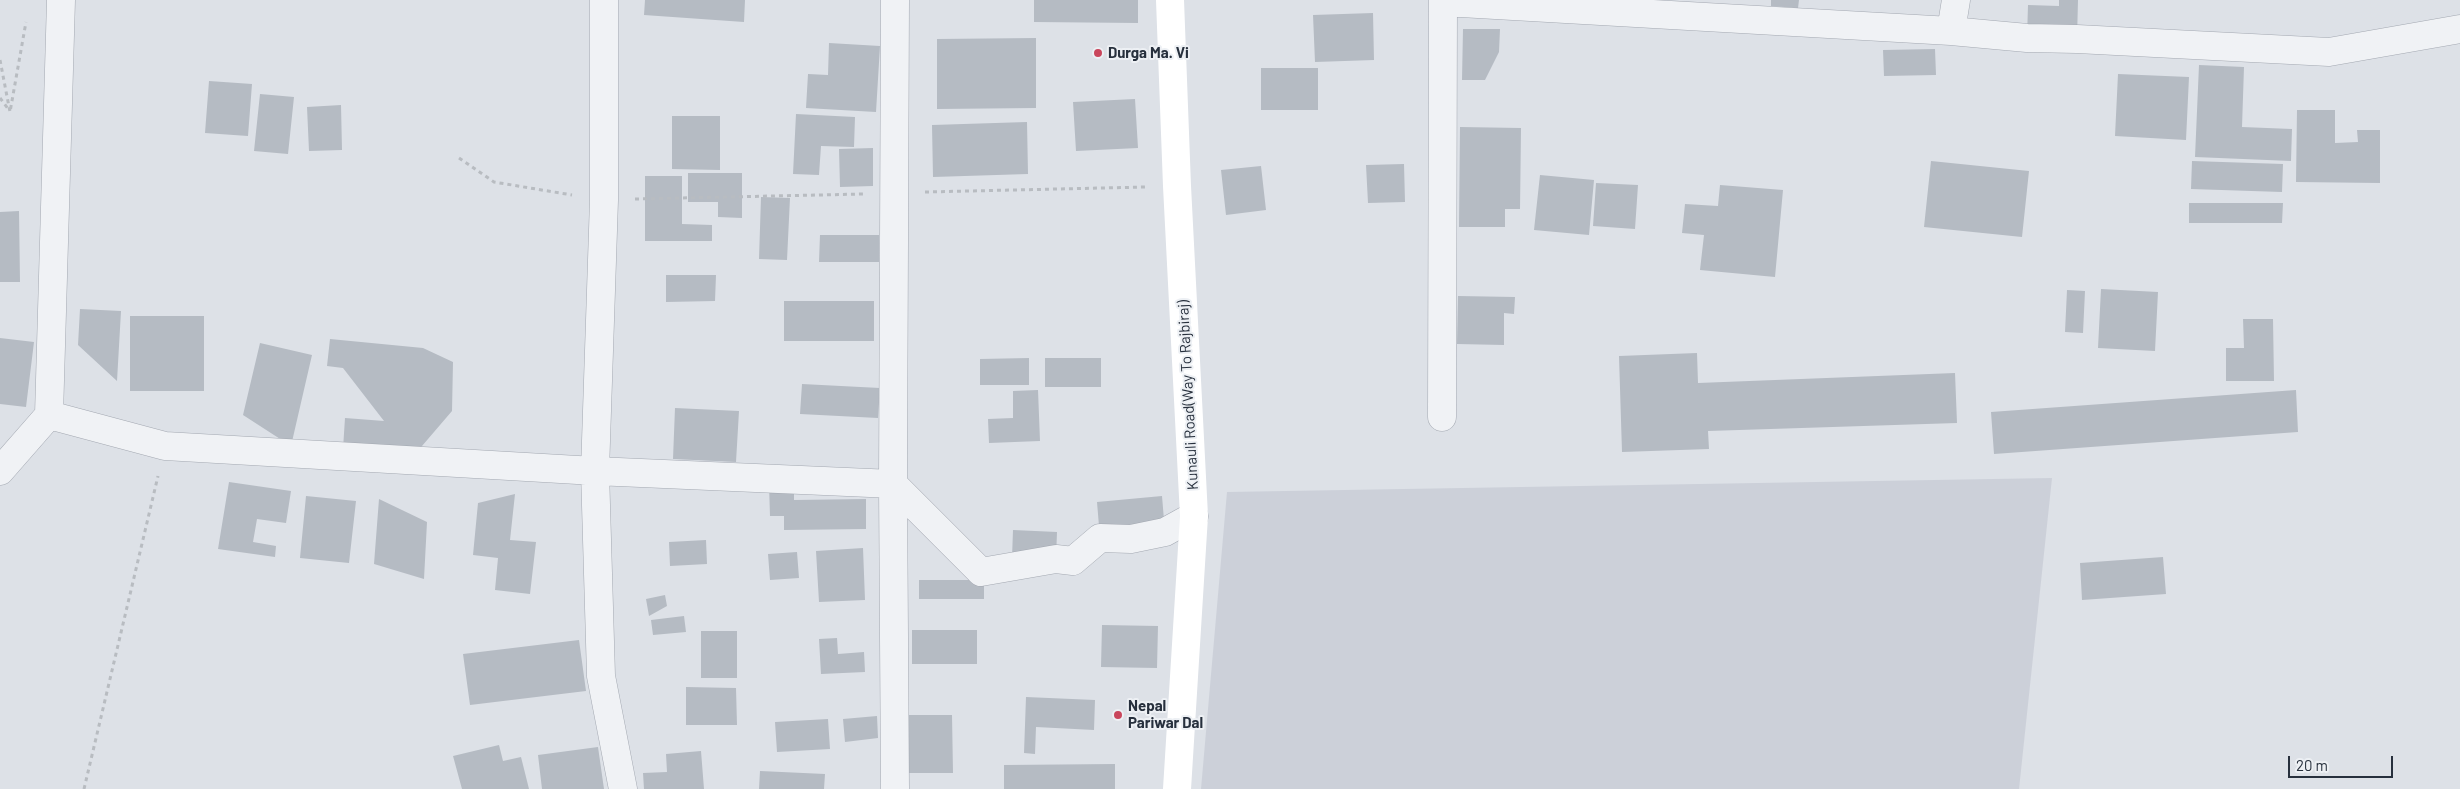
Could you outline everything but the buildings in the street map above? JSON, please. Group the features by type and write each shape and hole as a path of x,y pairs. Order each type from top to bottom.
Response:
{"main road":[{"name":"Kunauli Road(Way To Rajbiraj)","path":"1170,0 1177,186 1194,516 1177,789"}],"street":[{"path":"0,471 49,415 61,0"},
{"path":"604,0 604,200 595,471 601,676 623,789"},
{"path":"895,0 893,484 895,789"},
{"path":"1951,31 1956,0"},
{"path":"1442,417 1443,1 1951,31 2027,38 2077,38 2329,52 2460,29"},
{"path":"49,415 165,446 595,471 893,484 981,572 1056,559 1074,561 1100,538 1131,539 1165,532 1194,516"}],"path":[{"path":"10,112 26,19"},
{"path":"0,60 10,112"},
{"path":"0,98 10,112"},
{"path":"459,158 494,182 604,200"},
{"path":"84,789 165,446"}],"shaded area":[{"path":"2052,478 2019,789 1201,789 1227,492"}],"place":[{"name":"Durga Ma. Vi","path":"1098,53"},
{"name":"Nepal Pariwar Dal","path":"1118,715"}]}
